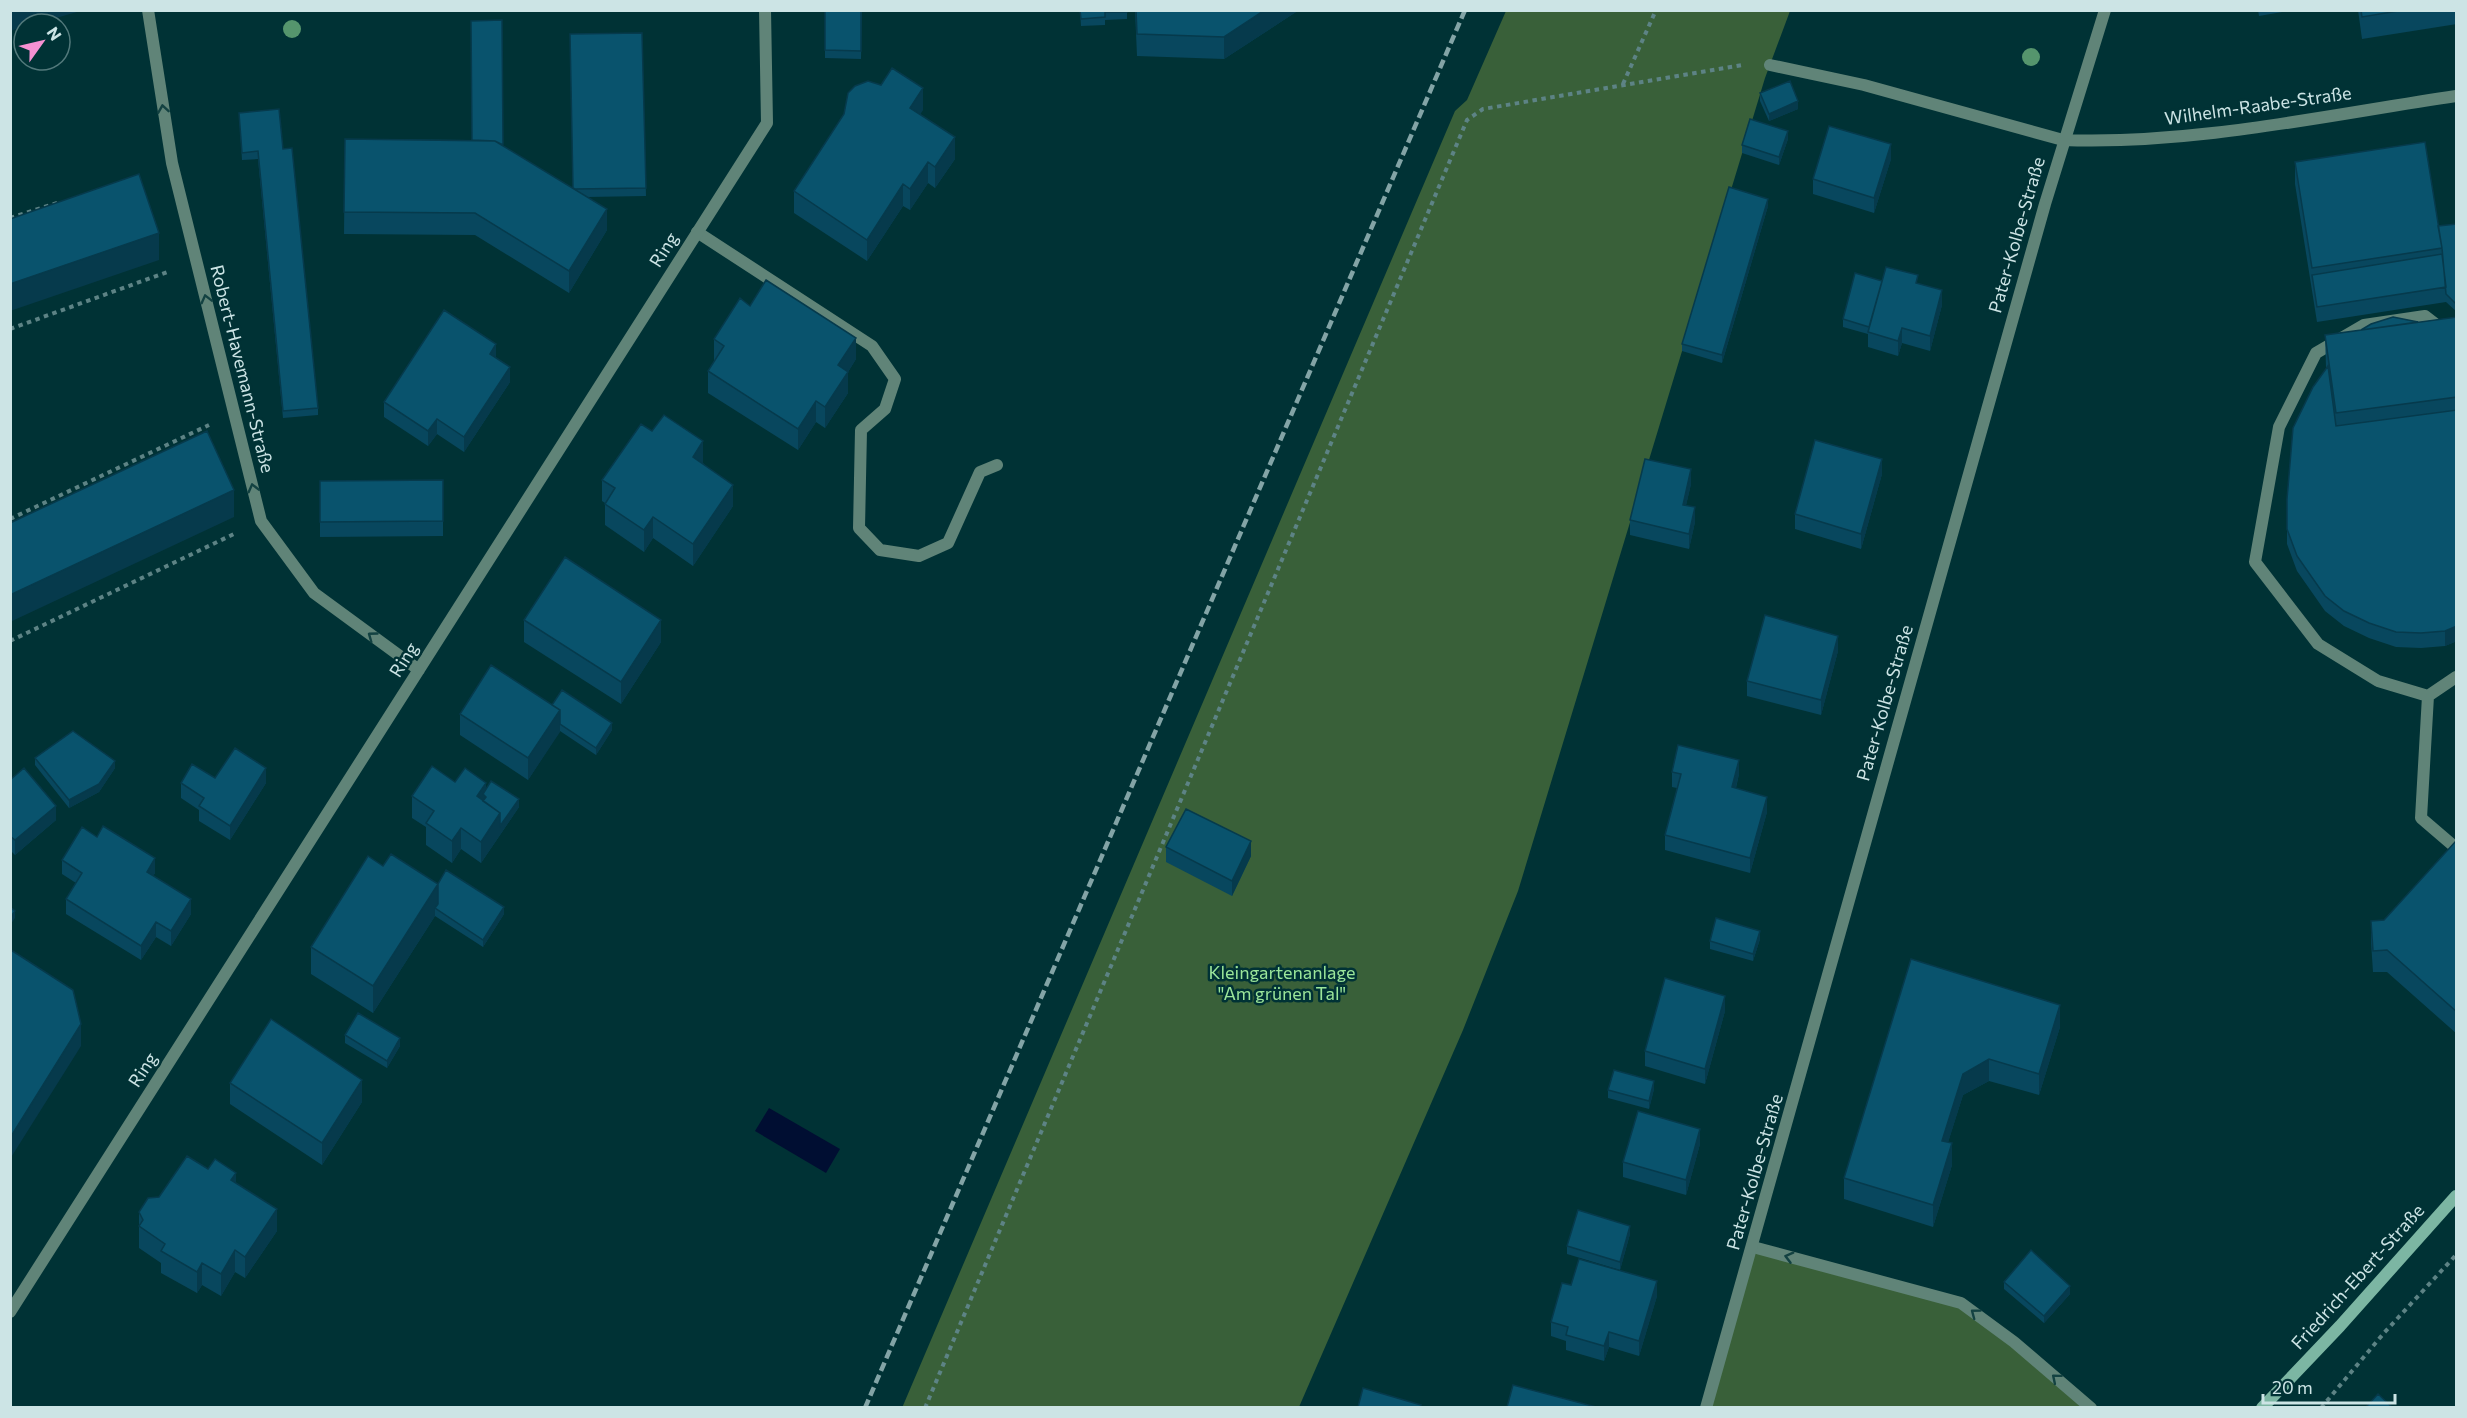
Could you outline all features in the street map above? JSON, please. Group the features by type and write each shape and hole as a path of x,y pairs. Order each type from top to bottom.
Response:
{"street":[{"name":"Robert-Havemann-Straße","path":"148,10 172,163 261,521 314,594 419,670"},
{"name":"Ring","path":"10,1312 767,123 765,10"},
{"name":"Pater-Kolbe-Straße","path":"1706,1407 1753,1247 1888,755 2063,140 2105,10"},
{"name":"Wilhelm-Raabe-Straße","path":"1770,65 1864,85 2063,140 2115,142 2217,132 2457,96"},
{"path":"697,232 872,346 895,379 885,409 861,430 859,528 880,550 919,556 948,543 980,472 997,465"},
{"path":"2457,340 2426,316 2364,325 2316,353 2279,427 2255,562 2318,644 2378,681 2428,696 2457,677"},
{"path":"2428,696 2421,818 2457,849"},
{"name":"Friedrich-Ebert-Straße","path":"2262,1407 2340,1326 2457,1196"},
{"path":"1753,1247 1961,1303 2014,1342 2091,1407"}],"path":[{"path":"1623,85 1656,10"},
{"path":"925,1407 1467,120 1483,109 1757,62 1770,65"},
{"path":"10,218 70,198"},
{"path":"10,329 196,262"},
{"path":"10,519 234,413"},
{"path":"137,460 141,468"},
{"path":"26,512 30,520"},
{"path":"10,641 261,521"},
{"path":"2321,1407 2384,1333 2457,1255"}],"green space":[{"name":"Kleingartenanlage \"Am grünen Tal\"","path":"1506,11 1790,11 1765,78 1518,891 1463,1030 1299,1407 902,1408 1455,111 1467,100"},
{"path":"1753,1247 1961,1303 2091,1408 1706,1408"}],"water":[{"path":"769,1108 840,1149 826,1173 755,1131"}],"building":[{"path":"825,10 861,10 861,51 825,50"},
{"path":"1080,10 1127,10 1127,12 1105,12 1105,17 1081,19"},
{"path":"1136,10 1265,10 1224,37 1137,34"},
{"path":"2361,10 2404,10 2362,17"},
{"path":"502,20 503,144 501,144 495,141 472,140 471,21"},
{"path":"642,33 646,188 575,189 573,188 570,34"},
{"path":"892,68 923,88 910,108 955,137 935,167 928,162 910,189 903,184 867,240 794,191 844,114 848,93 855,86 868,81 881,85"},
{"path":"1790,81 1798,101 1769,114 1760,93"},
{"path":"279,109 283,149 292,148 318,408 283,411 258,151 242,153 239,113"},
{"path":"1750,119 1788,131 1779,157 1742,145"},
{"path":"1829,126 1891,144 1874,198 1813,179"},
{"path":"345,139 495,141 607,209 569,271 475,213 344,212"},
{"path":"2425,142 2442,248 2312,268 2295,162"},
{"path":"139,174 159,233 10,284 10,219"},
{"path":"1729,187 1768,199 1722,355 1682,344"},
{"path":"2457,224 2457,305 2446,294 2438,226"},
{"path":"2442,254 2446,287 2317,307 2312,275"},
{"path":"1886,267 1918,275 1916,283 1942,290 1930,336 1902,328 1898,341 1868,332"},
{"path":"1855,273 1882,281 1869,327 1843,319"},
{"path":"766,280 856,338 838,365 848,372 825,407 816,401 798,429 708,371 724,346 714,339 740,298 750,306"},
{"path":"444,310 496,344 490,354 510,367 464,437 437,419 428,431 384,402"},
{"path":"2393,317 2418,322 2361,330 2371,324"},
{"path":"2457,317 2457,397 2336,413 2325,335"},
{"path":"2328,366 2336,426 2457,410 2457,626 2445,631 2421,633 2396,632 2369,623 2344,611 2325,596 2297,556 2287,529 2293,428 2313,387"},
{"path":"664,415 703,441 693,457 733,485 693,544 653,517 644,530 605,504 615,488 602,480 641,424 652,431"},
{"path":"207,431 234,490 10,595 10,523"},
{"path":"1815,440 1882,459 1861,534 1795,514"},
{"path":"1645,459 1691,469 1683,505 1695,507 1689,534 1630,520"},
{"path":"443,480 443,521 320,522 320,481"},
{"path":"565,557 661,620 621,682 524,620"},
{"path":"1765,615 1838,636 1821,700 1747,681"},
{"path":"491,665 560,710 528,758 460,714"},
{"path":"562,690 612,723 596,748 560,724 560,710 552,705"},
{"path":"73,731 115,761 99,784 69,800 35,758"},
{"path":"1678,745 1739,760 1732,787 1767,797 1750,858 1665,835 1681,774 1672,772"},
{"path":"235,748 266,768 230,826 199,806 204,798 181,783 192,764 215,778"},
{"path":"432,766 455,782 465,768 486,783 477,796 500,813 481,842 461,828 452,841 426,823 434,811 412,796"},
{"path":"24,768 56,806 15,840 10,836 10,780"},
{"path":"491,781 519,799 500,826 500,813 483,801 486,797 483,794"},
{"path":"1186,809 1251,841 1232,881 1166,847"},
{"path":"103,826 155,858 147,872 191,899 171,931 156,922 141,946 66,899 82,873 62,860 82,827 97,837"},
{"path":"2455,842 2457,844 2457,1012 2387,950 2373,951 2371,921 2384,920"},
{"path":"391,854 438,884 373,986 311,947 368,856 383,866"},
{"path":"446,870 504,907 483,940 435,908 438,904 438,884"},
{"path":"10,907 15,911 10,918"},
{"path":"1716,918 1760,931 1753,954 1710,941"},
{"path":"11,950 73,990 81,1024 10,1138"},
{"path":"1911,959 2060,1005 2039,1074 1989,1059 1963,1074 1942,1141 1952,1143 1933,1205 1844,1178"},
{"path":"1665,978 1725,996 1705,1069 1645,1051"},
{"path":"358,1013 400,1038 387,1061 345,1035"},
{"path":"271,1019 362,1080 322,1143 230,1083"},
{"path":"1614,1070 1654,1081 1649,1101 1608,1090"},
{"path":"1638,1111 1700,1129 1686,1180 1623,1162"},
{"path":"187,1156 208,1169 215,1159 236,1173 231,1180 277,1209 245,1257 235,1250 221,1274 202,1263 197,1272 161,1251 165,1244 139,1226 143,1220 139,1212 148,1198 159,1197"},
{"path":"1578,1210 1630,1226 1620,1262 1567,1246"},
{"path":"2031,1250 2070,1286 2044,1316 2004,1282"},
{"path":"1579,1259 1657,1281 1639,1341 1609,1332 1604,1346 1566,1335 1568,1327 1551,1322 1562,1283 1571,1285"},
{"path":"1513,1385 1596,1407 1507,1407"},
{"path":"1363,1388 1421,1405 1420,1407 1358,1407"},
{"path":"2378,1394 2392,1407 2366,1407"}],"railway":[{"path":"865,1408 1465,10"}]}
